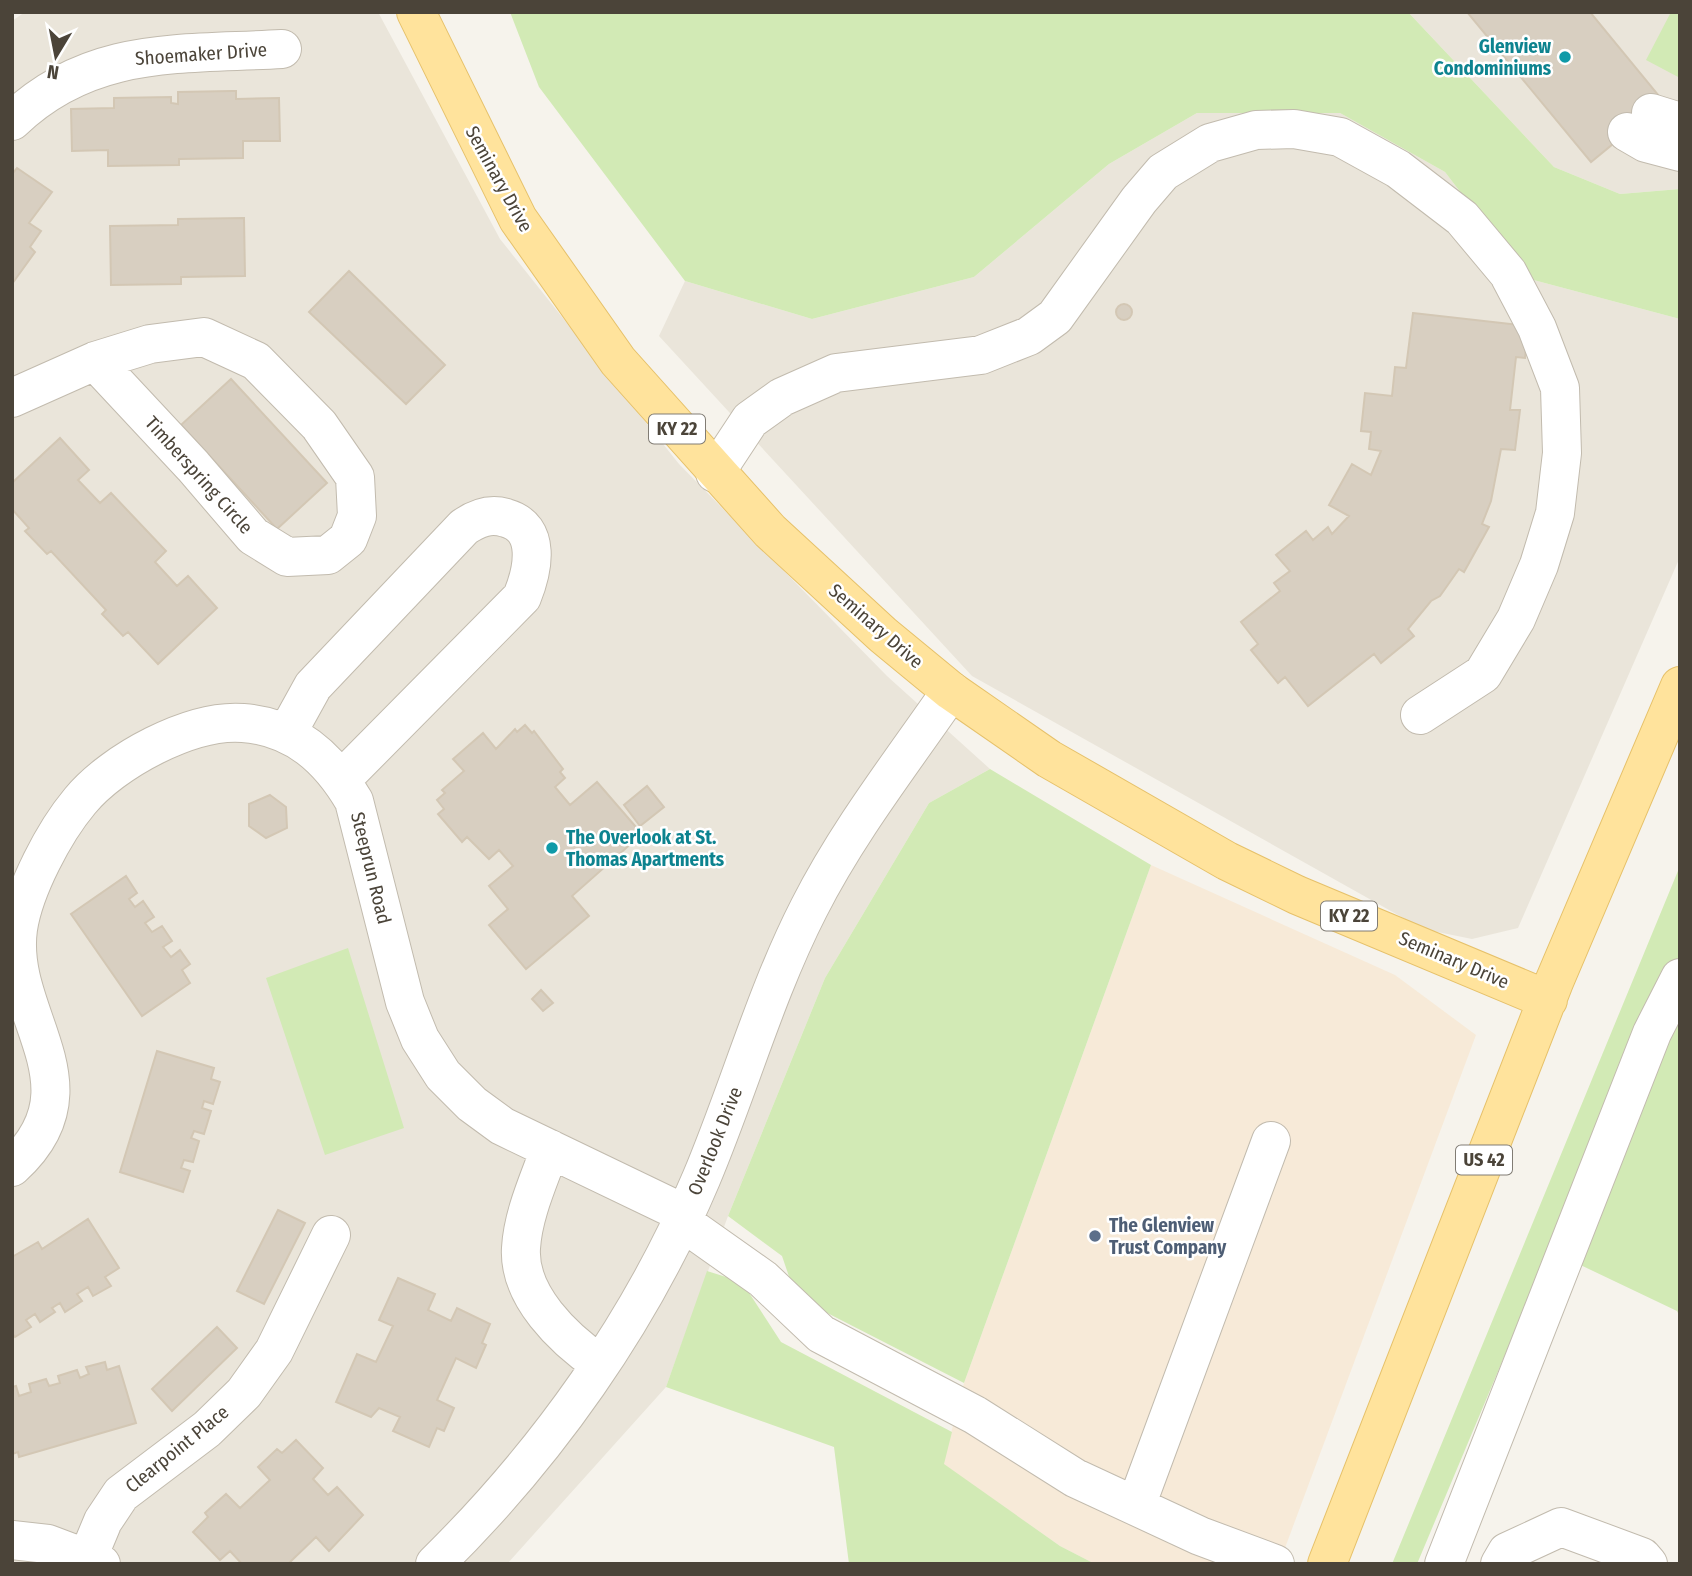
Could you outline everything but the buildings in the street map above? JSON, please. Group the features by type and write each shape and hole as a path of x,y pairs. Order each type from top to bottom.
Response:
{"main road":[{"name":"Seminary Drive","path":"416,12 518,219 618,361 715,473 770,531 883,635 951,691 1049,759 1227,861 1297,895 1548,1000"},
{"name":"US 42","path":"1327,1564 1548,1000 1680,686"}],"street":[{"name":"Shoemaker Drive","path":"12,121 50,90 88,70 132,58 282,49"},
{"path":"1653,122 1646,143 1680,152"},
{"path":"715,473 750,420 782,397 836,373 981,355 1029,336 1055,317 1115,238 1139,200 1163,172 1210,143 1256,130 1294,129 1340,137 1398,169 1462,218 1508,273 1537,328 1560,388 1562,453 1555,513 1535,576 1516,619 1483,674 1420,715"},
{"name":"Timberspring Circle","path":"12,398 95,361 150,344 204,337 256,361 319,425 355,477 357,516 348,539 328,555 287,557 253,536 193,466 95,361"},
{"path":"288,733 313,686 464,527 478,518 500,516 515,520 528,531 531,574 522,597 341,780"},
{"name":"Overlook Drive","path":"440,1562 544,1442 600,1364 658,1275 808,909 845,843 951,691"},
{"name":"Steeprun Road","path":"12,1167 33,1144 47,1115 52,1087 43,1044 19,973 18,929 33,877 80,800 119,767 197,726 229,722 257,724 288,733 317,752 341,780 354,802 405,1002 420,1039 443,1075 471,1104 502,1126 683,1218 762,1279 821,1334 975,1415 1074,1478 1200,1536 1275,1564"},
{"path":"1444,1564 1652,1033 1680,978"},
{"path":"1136,1506 1271,1141"},
{"path":"550,1149 525,1223 521,1264 534,1296 559,1329 576,1347 600,1364"},
{"name":"Clearpoint Place","path":"95,1560 103,1521 121,1494 207,1429 244,1393 274,1351 331,1235"},
{"path":"1500,1564 1507,1552 1561,1527 1642,1557 1648,1564"},
{"path":"12,1540 48,1544 95,1560"}],"shaded area":[{"path":"25,12 378,12 500,239 679,464 887,676 990,769 929,803 825,978 728,1216 666,1387 507,1564 12,1564 12,21"},
{"path":"1408,12 1680,12 1680,189 1620,194 1554,167"},
{"path":"1197,113 1340,113 1445,172 1526,278 1680,319 1680,557 1518,928 1472,939 1423,929 972,676 659,336 685,281 812,319 974,277 1109,164"},
{"path":"1151,865 1395,975 1476,1035 1279,1564 1095,1564 1060,1546 943,1464 964,1383"}],"green space":[{"path":"510,12 1408,12 1554,167 1620,194 1680,189 1680,319 1526,278 1445,172 1340,113 1197,113 1109,164 974,277 812,319 685,281 539,87"},
{"path":"1671,12 1680,12 1680,78 1646,60"},
{"path":"990,769 1151,865 964,1383 796,1297 782,1256 728,1216 825,978 929,803"},
{"path":"1680,866 1680,1317 1677,1311 1549,1250 1417,1564 1392,1564"},
{"path":"348,948 404,1128 325,1155 266,978"},
{"path":"707,1271 742,1282 781,1342 952,1432 944,1464 1060,1546 1095,1564 849,1564 834,1447 666,1387"}],"place":[{"name":"Glenview Condominiums","path":"1565,57"},
{"name":"The Overlook at St. Thomas Apartments","path":"552,848"},
{"name":"The Glenview Trust Company","path":"1095,1236"}]}
